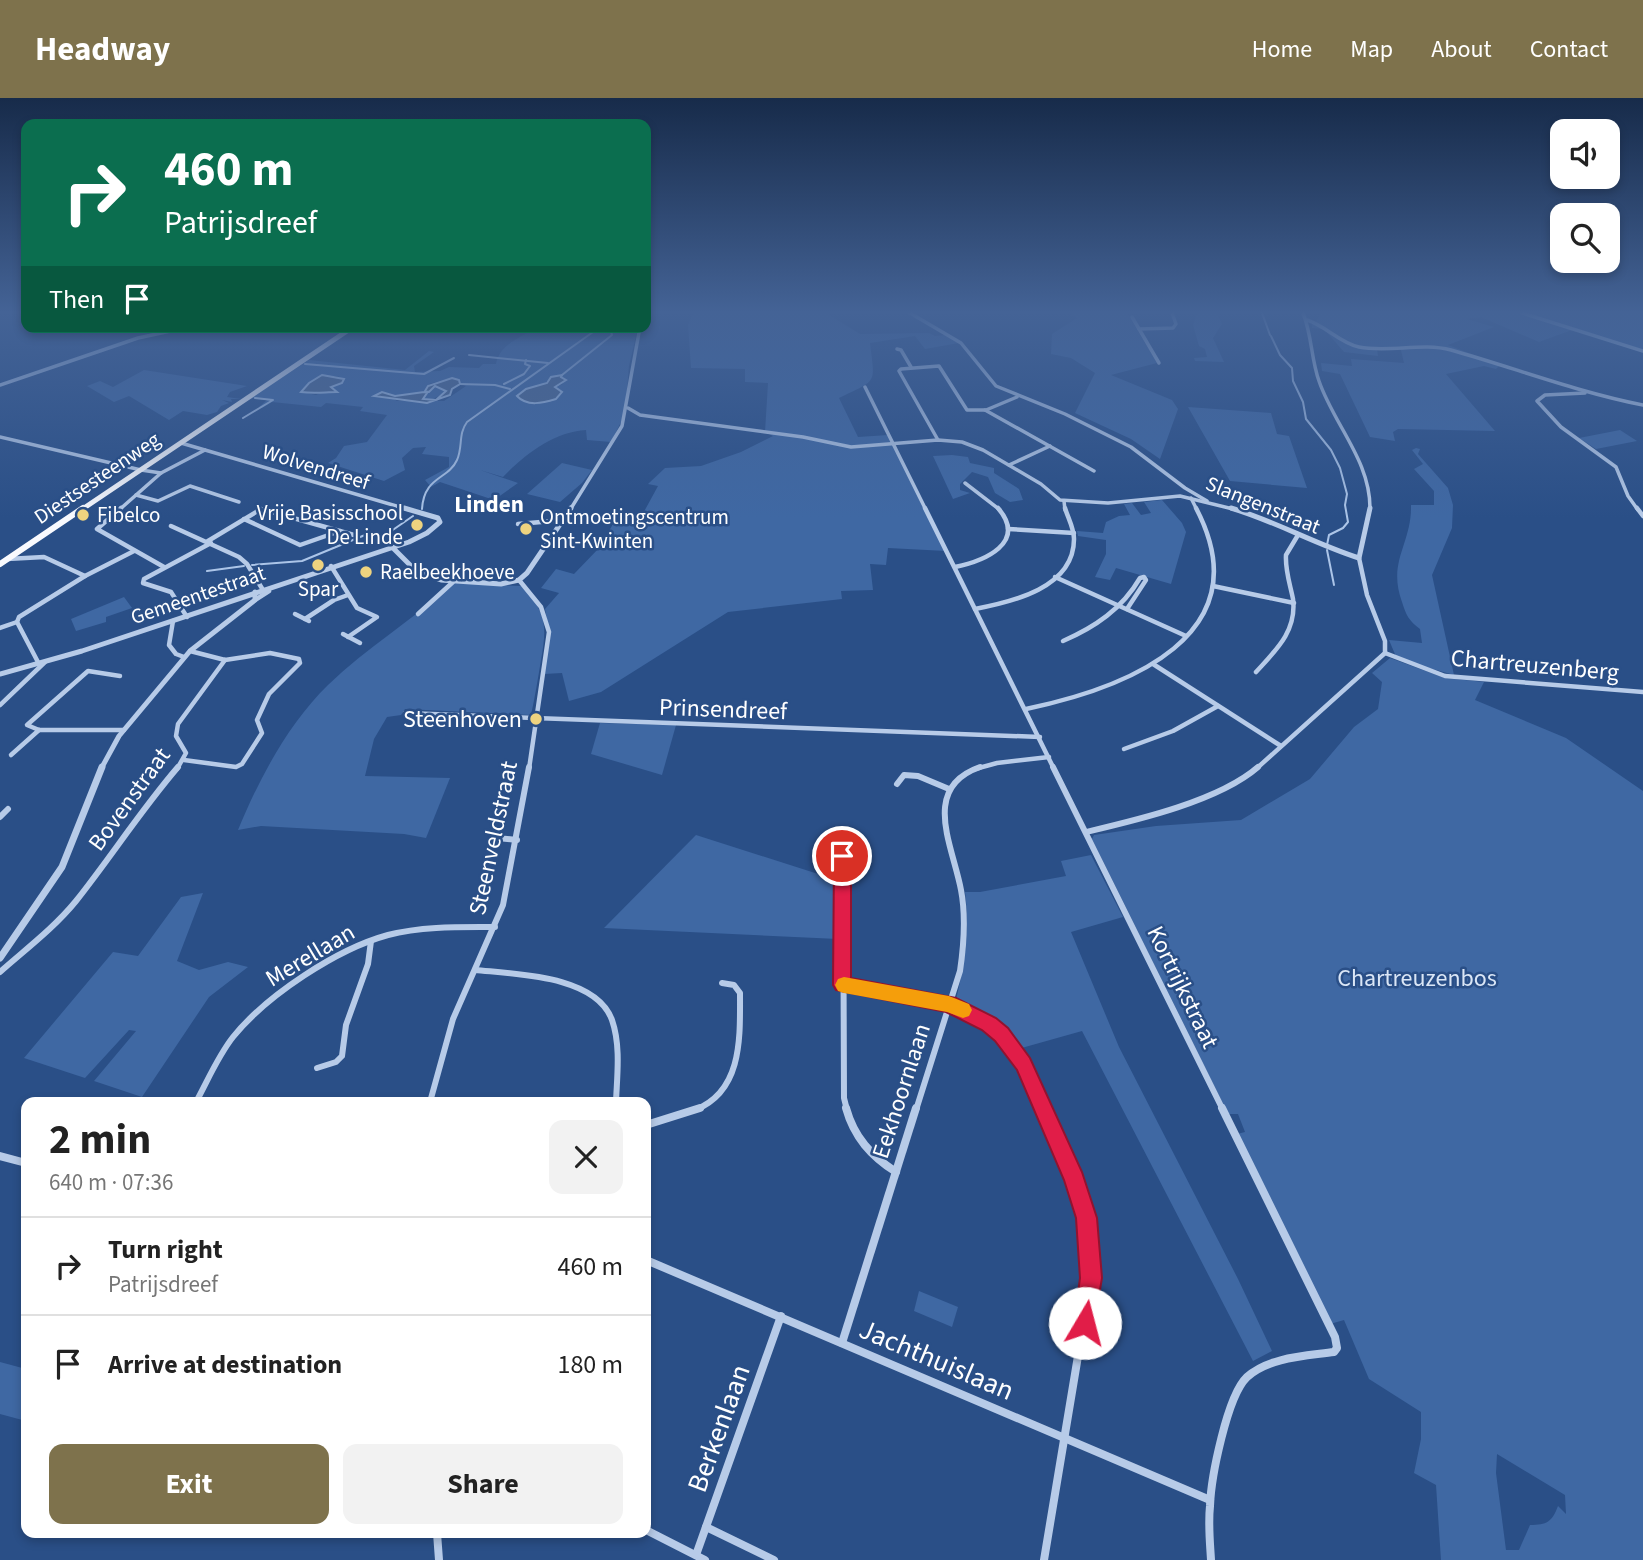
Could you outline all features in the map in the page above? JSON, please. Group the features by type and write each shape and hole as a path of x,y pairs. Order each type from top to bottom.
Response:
{"main road":[{"name":"Diestsesteenweg","path":"0,564 273,381"}],"street":[{"path":"392,547 417,572 453,582 501,584 519,580 527,573 537,555 564,520 630,413 631,381"},
{"path":"905,381 938,440"},
{"path":"949,381 967,410 985,411 1094,471"},
{"name":"Slangenstraat","path":"991,381 1017,397 1065,414 1131,447 1185,488 1207,501 1266,519 1298,535 1359,558"},
{"path":"1086,832 1196,801 1252,772 1384,653 1385,640 1367,595 1359,558 1370,507 1369,495 1358,461 1320,381"},
{"path":"1552,381 1591,394 1643,405"},
{"name":"Kortrijkstraat","path":"865,387 1335,1337 1337,1348 1334,1352 1260,1369 1247,1377 1237,1388 1230,1405 1210,1500 1211,1560"},
{"path":"1591,394 1555,393 1538,397 1537,401 1561,427 1616,467 1628,496 1643,516"},
{"path":"985,411 1017,397"},
{"path":"630,413 803,437 851,447 938,440 977,447 1009,465 1063,501 1074,533 1072,552 1063,570 1055,578 1023,597 975,609"},
{"path":"0,437 161,473"},
{"name":"Wolvendreef","path":"181,443 438,518 442,522"},
{"path":"1009,465 1050,446"},
{"path":"164,567 97,532 98,527 161,473 205,450"},
{"path":"955,567 979,562 992,554 1004,543 1008,529 1002,512 965,483"},
{"path":"136,495 158,501 190,486 239,502"},
{"path":"1026,709 1087,695 1124,681 1153,664 1186,636 1203,612 1213,586 1214,552 1206,526 1185,488"},
{"path":"1063,501 1108,503 1189,498 1207,501"},
{"path":"187,617 172,591 143,583 144,579 261,509 354,535"},
{"path":"244,520 300,545 340,531"},
{"path":"518,524 564,520"},
{"name":"Gemeentestraat","path":"0,674 266,591 420,537 442,522"},
{"path":"0,958 62,867 96,778 124,730 190,651 266,591 247,564 209,542 171,526"},
{"path":"1008,529 1074,533"},
{"path":"1256,672 1286,636 1294,603 1284,553 1298,535"},
{"path":"0,628 17,622 19,617 85,576 134,551"},
{"path":"7,559 44,557 85,576"},
{"path":"331,566 357,608 377,617 346,636 360,642"},
{"path":"1055,578 1186,636"},
{"path":"1063,641 1097,623 1119,606 1140,578 1146,579 1127,609"},
{"name":"Steenveldstraat","path":"431,1097 444,1044 503,905 517,840 549,632 541,607 519,580"},
{"path":"418,614 453,582"},
{"path":"1213,586 1294,603"},
{"path":"255,600 256,592"},
{"path":"295,614 307,620 334,600 348,595"},
{"path":"173,621 169,645 176,654 184,657"},
{"path":"0,705 42,663 17,622"},
{"path":"184,760 236,767 242,764 262,733 257,720 269,694 300,663 299,659 270,653 225,660 190,651"},
{"name":"Chartreuzenberg","path":"1384,653 1432,672 1458,678 1643,692"},
{"name":"Bovenstraat","path":"0,972 58,921 75,902 144,808 184,760 186,753 176,736 178,724 225,660"},
{"path":"1153,664 1281,746"},
{"path":"120,676 95,670 85,673 27,725 39,730 124,730"},
{"path":"1124,749 1139,746 1186,725 1218,706"},
{"name":"Prinsendreef","path":"404,713 1040,737"},
{"path":"11,755 39,730"},
{"path":"897,784 904,775 911,774 949,789 969,771 984,766 1049,757"},
{"name":"Eekhoornlaan","path":"842,1343 960,971 964,929 960,887 943,819 949,789"},
{"path":"0,817 8,809"},
{"path":"843,832 842,985 846,1114 866,1152 896,1172"},
{"path":"497,838 517,840"},
{"name":"Merellaan","path":"199,1097 223,1053 255,1014 343,954 371,941 407,932 495,927"},
{"path":"317,1068 336,1062 342,1056 346,1025 368,964 371,941"},
{"path":"475,970 573,986 601,1001 611,1018 615,1034 616,1097"},
{"path":"651,1123 711,1103 732,1082 740,993 734,985 723,984"},
{"path":"842,985 949,1004 989,1024 1001,1034 1023,1064 1074,1179 1086,1218 1090,1243 1089,1300 1044,1560"},
{"path":"0,1156 21,1162"},
{"name":"Jachthuislaan","path":"651,1262 1210,1500"},
{"name":"Berkenlaan","path":"696,1555 781,1316"},
{"path":"706,1527 774,1560"},
{"path":"651,1532 705,1560"},
{"path":"437,1538 439,1560"}],"green space":[{"path":"100,381 113,387 124,381 216,381 247,386 230,392 227,397 241,399 231,399 232,402 222,400 229,403 221,406 217,412 207,415 183,411 169,420 129,396 114,402 87,386"},
{"path":"276,381 314,381 302,392 316,395 325,391 336,393 331,387 341,381 439,381 429,384 431,390 438,386 447,392 431,400 422,398 426,393 424,392 395,396 382,392 374,396 391,397 397,401 444,401 466,386 453,381 548,381 518,394 546,402 561,392 555,387 563,384 558,381 628,381 625,414 611,442 587,440 586,430 574,432 541,446 503,477 480,470 518,483 494,500 440,482 431,487 425,480 449,467 449,457 422,454 426,447 413,448 402,458 405,470 384,481 328,463 336,458 344,446 367,442 387,415 360,411 363,407 326,403 321,407 272,402 262,408 259,407 267,400 253,398 246,401"},
{"path":"869,381 839,398 858,437 888,435 946,551 888,548 886,565 870,564 873,590 841,591 842,599 728,612 601,692 569,701 562,673 544,674 550,637 545,609 559,593 541,588 556,569 574,574 600,547 613,524 640,519 658,486 648,484 665,468 701,466 741,452 773,436 765,432 768,383 745,382"},
{"path":"1091,381 1126,381 1172,400 1178,409 1160,459 1131,439 1075,413"},
{"path":"1343,381 1452,381 1495,431 1398,429 1393,432 1395,441 1370,437"},
{"path":"1188,407 1271,413 1277,434 1289,436 1307,488 1230,481"},
{"path":"1620,430 1637,441 1596,449 1579,438"},
{"path":"1420,449 1418,454 1448,488 1453,505 1452,528 1432,575 1454,675 1397,659 1389,640 1422,643 1420,629 1403,607 1397,575 1408,531 1411,505 1434,505 1434,491 1414,469 1423,464 1412,450"},
{"path":"933,456 968,457 970,463 994,468 994,473 1019,489 1023,500 1010,502 995,493 988,477 972,472 960,484 960,490 970,493 953,499"},
{"path":"562,463 592,470 582,483 560,502 527,494"},
{"path":"1162,500 1182,523 1186,532 1171,584 1116,568 1110,580 1095,577 1106,554 1106,540 1078,536 1077,531 1103,533 1106,522 1119,516 1130,515 1124,504 1132,503 1141,515 1151,513 1144,502"},
{"path":"454,583 521,586 536,603 543,620 543,648 531,715 405,709 401,715 387,717 374,739 365,776 450,778 426,838 404,834 261,826 238,830 276,753 314,700 358,659"},
{"path":"124,597 132,608 106,617 106,622 76,631 71,619"},
{"name":"Chartreuzenbos","path":"1390,658 1445,678 1484,682 1475,700 1566,738 1643,791 1643,1560 1441,1560 1436,1485 1414,1473 1421,1439 1421,1412 1369,1379 1344,1320 1330,1324 1237,1134 1245,1132 1238,1114 1228,1114 1092,839 1094,835 1156,826 1241,820 1310,779 1354,727 1378,709 1382,682 1372,673","holes":["1497,1454 1565,1495 1566,1514 1558,1506 1548,1522 1530,1525 1519,1550 1506,1550 1496,1473"]},
{"path":"600,723 676,725 662,775 591,754"},
{"path":"696,835 840,881 838,939 604,928"},
{"path":"1091,855 1123,917 1071,932 1119,1047 1272,1351 1253,1361 1082,1031 1018,1049 990,1021 956,1000 966,946 965,892 980,892 1066,876 1061,861"},
{"path":"203,893 177,961 199,970 228,962 248,967 209,997 142,1097 94,1081 136,1031 129,1030 85,1078 24,1058 113,952 138,956 181,897"},
{"path":"919,1291 958,1307 952,1327 914,1311"},
{"path":"0,1362 21,1368 21,1420 0,1414"}],"shaded area":[{"path":"343,381 331,387 337,392 301,392 309,383"},
{"path":"442,381 459,381 460,384 452,389 450,395 436,400 446,391 435,386 429,392 425,391 428,386"},
{"path":"564,381 555,387 562,392 556,399 530,403 517,396 526,389"},
{"path":"382,392 395,396 424,392 427,393 423,399 436,400 427,403 374,396"}],"waterway":[{"path":"504,384 510,381"},
{"path":"422,509 427,490 457,460 462,431 467,422 524,381"},
{"path":"1293,381 1303,402 1306,419 1331,450 1340,468 1347,494 1345,505 1348,522 1343,528 1329,535 1327,545"},
{"path":"460,384 495,385 510,389"},
{"path":"243,418 273,400 255,398"},
{"path":"252,565 302,561 365,535 384,536 413,516"},
{"path":"1327,550 1334,585"},
{"path":"207,571 244,566"}],"slow traffic":[{"path":"844,985 949,1004 963,1010"}],"place":[{"name":"Fibelco","path":"83,515"},
{"name":"Vrije Basisschool De Linde","path":"417,525"},
{"name":"Ontmoetingscentrum Sint-Kwinten","path":"526,529"},
{"name":"Spar","path":"318,565"},
{"name":"Raelbeekhoeve","path":"366,572"},
{"name":"Steenhoven","path":"536,719"}],"district":[{"name":"Linden","path":"489,504"}],"route":[{"path":"842,856 842,985 949,1004 977,1016 1001,1034 1023,1064 1074,1179 1086,1218 1091,1278 1085,1323"}]}
